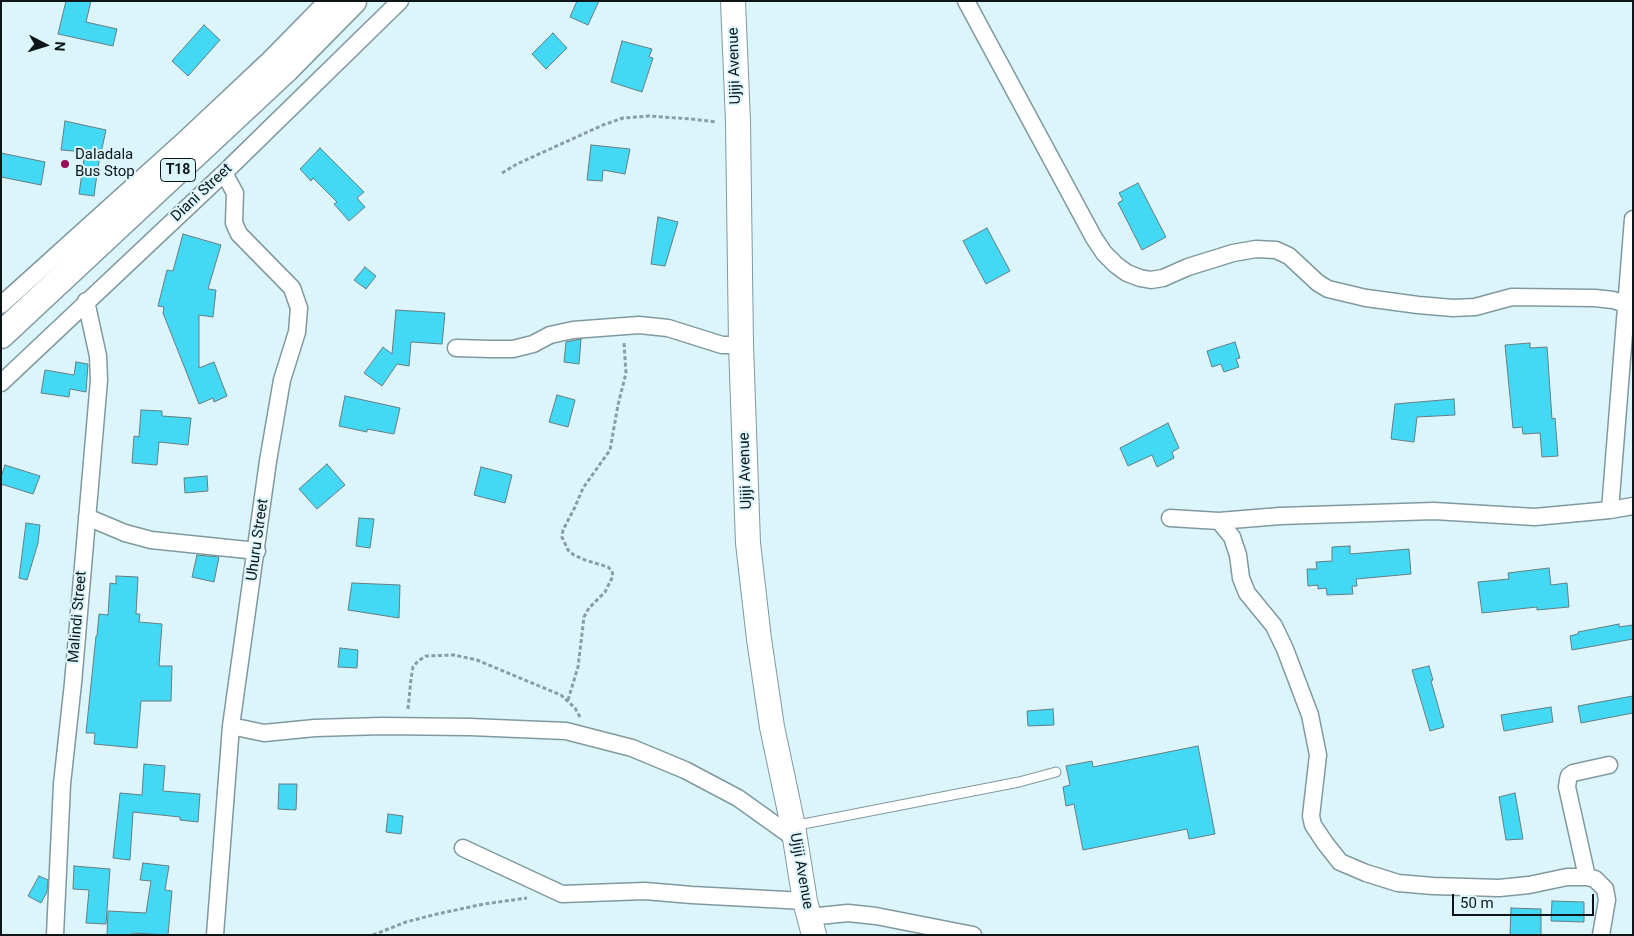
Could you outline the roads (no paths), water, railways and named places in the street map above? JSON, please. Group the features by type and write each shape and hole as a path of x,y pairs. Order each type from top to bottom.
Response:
{"main road":[{"name":"T18","path":"1,335 286,69 353,1"},
{"name":"Ujiji Avenue","path":"733,1 738,122 741,345 748,543 772,727 794,832 809,918"}],"street":[{"path":"1,304 185,139 269,60 327,1"},
{"name":"Diani Street","path":"1,383 224,173 400,1"},
{"path":"971,3 1094,238 1104,253 1127,273 1151,280 1163,278 1188,267 1233,253 1256,249 1271,249 1288,256 1318,283 1328,289 1366,298 1453,308 1475,306 1512,297 1595,298 1613,300 1629,307"},
{"name":"Uhuru Street","path":"215,935 231,726 257,551 268,461 282,380 297,332 298,308 292,288 239,234 234,223 235,193 224,173"},
{"path":"1610,510 1629,307 1633,219"},
{"name":"Malindi Street","path":"55,935 62,784 99,380 98,356 86,301"},
{"path":"456,348 513,348 533,344 550,335 573,330 639,325 668,328 722,345 741,345"},
{"path":"1170,518 1219,521 1280,516 1434,512 1535,517 1633,506"},
{"path":"87,517 124,533 151,540 257,551"},
{"path":"1219,521 1232,537 1238,555 1241,578 1247,593 1274,626 1286,649 1310,715 1318,755 1310,816 1313,825 1340,862 1398,883 1433,886 1499,888 1529,885 1567,877 1595,879 1605,889 1608,900 1601,935"},
{"path":"231,726 264,733 315,728 406,726 470,726 566,731 632,748 658,758 711,783 794,832"},
{"path":"1587,877 1567,787 1568,780 1569,776 1573,773 1610,765"},
{"path":"463,848 562,894 645,891 692,895 809,918 848,913 876,916 973,935"}],"lane":[{"path":"794,832 1056,772"}],"place":[{"name":"Daladala Bus Stop","path":"65,164"}]}
